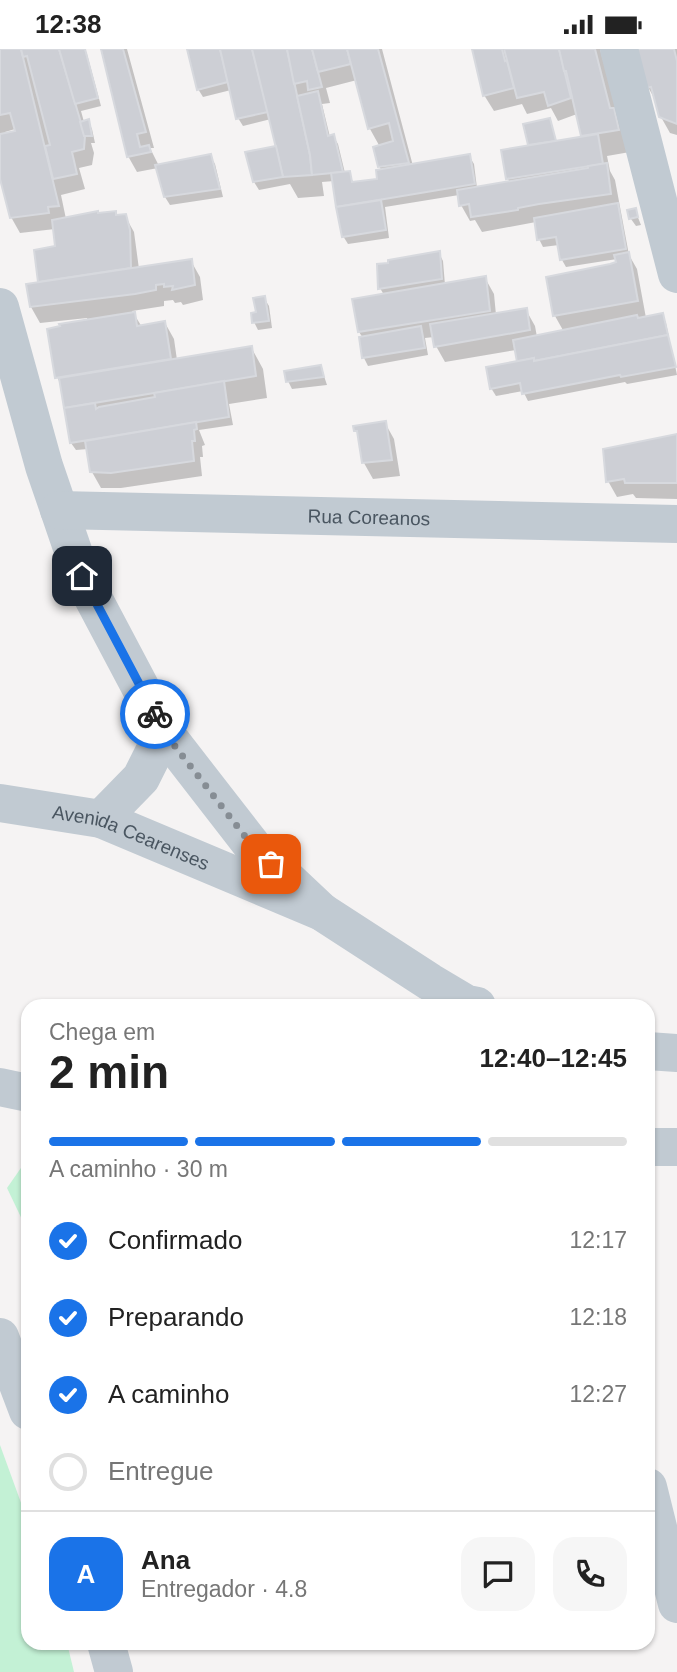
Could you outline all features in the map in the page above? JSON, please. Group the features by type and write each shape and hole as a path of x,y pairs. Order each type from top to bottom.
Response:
{"street":[{"path":"619,49 677,274"},
{"path":"0,307 44,466 82,576 164,732 254,848 322,912"},
{"name":"Rua Coreanos","path":"59,510 677,524"},
{"path":"101,819 141,778 164,732"},
{"name":"Avenida Cearenses","path":"0,803 101,819 322,912 432,994 451,999"},
{"path":"655,1051 677,1053"},
{"path":"655,1147 677,1147"},
{"path":"0,1337 21,1392"},
{"path":"655,1515 677,1604"},
{"path":"108,1650 114,1672"}],"green space":[{"path":"21,1168 21,1217 7,1188"},
{"path":"0,1445 21,1503 21,1650 69,1650 74,1672 0,1672"}],"building":[{"path":"0,49 21,49 59,206 48,207 49,213 10,218 0,179 0,134 15,131 10,113 0,115"},
{"path":"21,49 59,49 85,136 84,149 72,152 77,174 53,179 45,146 50,145 27,56 23,57"},
{"path":"59,49 85,49 98,98 75,104"},
{"path":"101,49 123,49 146,132 137,134 140,147 149,145 151,152 127,157"},
{"path":"187,49 220,49 228,82 197,90"},
{"path":"220,49 252,49 268,112 236,119"},
{"path":"252,49 287,49 312,175 283,177"},
{"path":"287,49 312,49 322,87 308,90 307,81 294,84"},
{"path":"312,49 347,49 351,64 318,72"},
{"path":"347,49 378,49 409,163 378,167 373,147 393,141 389,123 368,129"},
{"path":"472,49 502,49 514,88 483,96"},
{"path":"504,49 559,49 571,98 548,106 544,92 517,98"},
{"path":"559,49 595,49 610,108 614,108 619,130 581,136"},
{"path":"636,49 674,49 677,61 677,124 659,117 651,87 646,88"},
{"path":"318,91 328,136 334,134 343,172 312,175 297,96"},
{"path":"550,118 556,141 528,145 523,124"},
{"path":"89,119 92,136 84,136 80,122"},
{"path":"598,134 603,164 506,179 501,150"},
{"path":"276,146 283,177 253,182 245,152"},
{"path":"211,154 220,189 164,197 155,165"},
{"path":"470,154 475,184 336,207 331,173 350,171 352,182 377,179 376,170"},
{"path":"607,163 611,194 471,217 469,204 459,206 457,190"},
{"path":"381,200 386,230 342,237 336,207"},
{"path":"618,203 626,249 560,260 556,237 537,240 534,218"},
{"path":"636,208 638,217 629,219 627,210"},
{"path":"98,211 126,214 130,230 131,268 38,282 34,250 55,246 52,220"},
{"path":"440,251 442,279 378,289 377,264"},
{"path":"629,252 638,301 553,316 546,277 610,264 616,262 614,255"},
{"path":"192,259 195,285 172,290 173,286 156,285 156,290 135,294 30,307 26,284"},
{"path":"486,276 490,311 358,332 352,299"},
{"path":"265,296 269,321 252,323 251,313 256,312 253,298"},
{"path":"527,308 530,330 434,347 430,324"},
{"path":"135,312 137,326 165,321 171,359 55,378 47,329 60,326 59,324"},
{"path":"663,313 668,335 517,362 513,340 637,315 638,318"},
{"path":"421,326 425,348 362,358 359,337"},
{"path":"668,335 676,367 522,394 520,383 490,389 486,367 534,358 534,361"},
{"path":"252,346 256,376 64,408 59,378"},
{"path":"321,365 324,377 286,382 284,371"},
{"path":"224,381 229,417 70,443 64,408 95,403 96,409 155,397 154,393"},
{"path":"386,421 392,460 362,463 357,431 354,431 353,426"},
{"path":"196,422 195,441 192,441 194,461 111,473 90,472 85,441"},
{"path":"677,434 677,483 625,483 624,479 606,482 603,449"}],"way so far":[{"path":"155,714 164,732 254,848 271,864"}],"route":[{"path":"82,576 155,714"}]}
